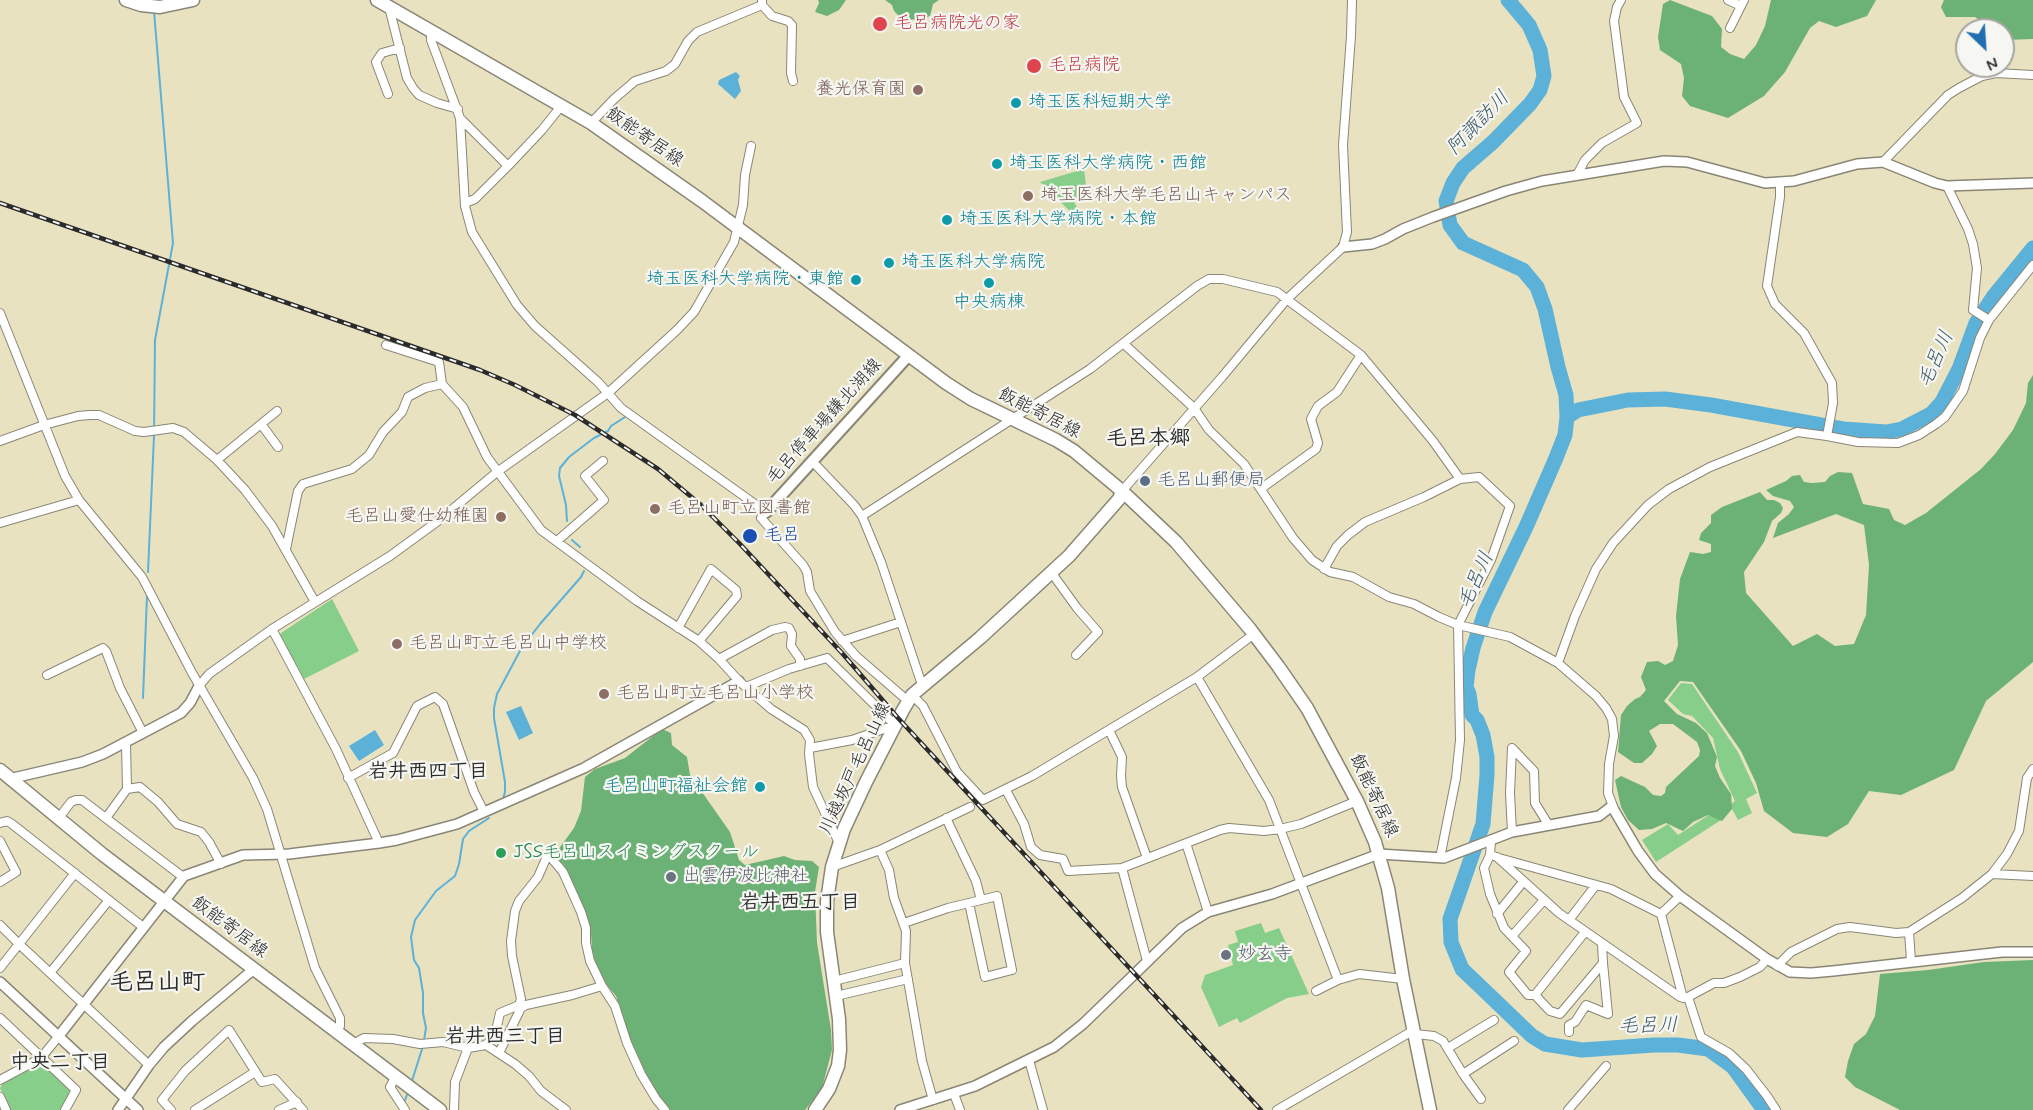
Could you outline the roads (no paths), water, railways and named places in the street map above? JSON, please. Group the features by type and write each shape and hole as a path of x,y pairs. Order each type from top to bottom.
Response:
{"main road":[{"path":"126,0 141,5 160,7 193,0"},
{"name":"飯能寄居線","path":"377,0 394,5 431,30 591,123 738,228 955,390 1065,445 1122,491 1176,542 1254,634 1307,708 1357,801 1379,854 1389,888 1403,978 1430,1110"},
{"name":"毛呂停車場鎌北湖線","path":"766,512 909,355"},
{"name":"川越坂戸毛呂山線","path":"817,1109 829,1089 838,1066 841,1037 826,932 827,901 832,867 849,817 910,698 922,685 980,638 1083,541 1119,499 1122,491"},
{"name":"飯能寄居線","path":"3,777 440,1110"}],"street":[{"path":"1122,491 1287,299 1343,247 1347,232 1343,145 1352,0"},
{"path":"1577,175 1585,160 1602,143 1637,123 1624,97 1614,21 1621,0"},
{"path":"1728,0 1742,3 1730,28"},
{"path":"591,123 635,81 666,70 675,64 688,41 697,32 762,3 772,16 788,21 792,25 791,73 793,81"},
{"path":"394,5 400,48 407,78 413,88 419,95 437,104 458,109"},
{"path":"431,30 431,40 460,118 467,217 474,238 526,316 598,382 621,408 766,512 760,518 806,568 814,601 842,641 910,698 923,706 957,772 983,800 1006,790 1197,677 1254,634"},
{"path":"388,94 376,62 382,53 400,48"},
{"path":"1883,162 1948,95 1959,88 1982,76 1996,73 2033,75"},
{"path":"465,203 475,199 508,166 562,105"},
{"path":"460,118 508,166"},
{"path":"3,777 82,762 126,743 181,713 209,674 272,629 390,556 438,521 497,472 608,393 694,312 734,242 743,205 745,175 751,146"},
{"path":"1343,247 1372,244 1402,229 1506,191 1542,181 1641,164 1675,161 1765,183 1780,183 1857,164 1883,162 1947,186 2033,183"},
{"path":"1780,183 1767,286 1774,304 1804,333 1830,380 1833,393 1828,433"},
{"path":"1947,186 1973,244 1977,268 1973,310 1987,319"},
{"path":"1558,663 1575,616 1596,569 1613,543 1648,505 1669,489 1710,467 1797,432 1828,433 1858,442 1898,442 1919,435 1945,417 1963,391 1987,319 2033,265"},
{"path":"862,516 1090,369 1209,279 1223,279 1278,292 1361,355 1433,441 1460,479"},
{"path":"1,318 64,476 80,500 142,577 199,686 253,778 267,809 315,969 340,1018 337,1032"},
{"path":"1125,344 1194,408 1209,430 1244,464 1303,551 1324,569 1353,577 1389,597 1414,604 1439,617 1510,637 1558,663 1596,696 1612,719 1614,736 1609,764 1608,793 1613,808 1638,851 1655,874 1680,896 1776,966 1790,972 1811,973 2002,952 2033,952"},
{"path":"386,345 439,362 442,384 462,407 497,472 541,530 637,601 699,641 771,708 804,730 810,740 809,754 813,787 839,843"},
{"path":"1262,488 1316,448 1318,443 1311,419 1318,406 1337,392 1361,355"},
{"path":"286,549 298,491 303,484 351,469 369,455 383,432 402,412 408,397 425,388 442,384"},
{"path":"217,460 277,411"},
{"path":"0,441 44,425 90,415 99,415 135,431 173,428 184,432 217,460 245,490 272,526 315,602"},
{"path":"261,423 278,447"},
{"path":"557,541 604,500 585,476 603,461"},
{"path":"812,461 862,516 881,562 922,685"},
{"path":"1324,569 1337,546 1365,522 1460,479 1479,477 1510,506 1491,560 1461,625 1460,741 1444,857"},
{"path":"0,523 80,500"},
{"path":"678,628 711,569 736,590 737,596 699,641"},
{"path":"1051,572 1098,632 1076,656"},
{"path":"842,641 901,622"},
{"path":"719,659 772,630 785,627 789,628 792,634 791,646 800,659 800,666"},
{"path":"272,629 336,749 379,843"},
{"path":"47,675 103,648 120,688 144,733"},
{"path":"0,1080 41,1058 183,877 243,855 281,855 379,843 440,829 504,804 584,768 743,684 826,658 895,725 852,740 810,748"},
{"path":"1197,677 1269,800 1338,980"},
{"path":"348,778 393,753 417,706 435,697 443,704 474,792 486,811"},
{"path":"1109,730 1122,757 1120,776 1122,787 1147,858"},
{"path":"106,818 127,789 126,743"},
{"path":"1512,832 1510,793 1512,748 1534,771 1535,803 1548,824"},
{"path":"1776,966 1791,952 1837,929 1850,927 1896,933 1909,932 1962,897 1992,874 2007,854 2019,831 2027,778 2033,769"},
{"path":"127,789 140,787 158,802 177,824 201,832 221,864"},
{"path":"1006,790 1024,824 1031,847 1040,855 1063,859 1068,871 1122,868 1229,828 1264,831 1280,829 1301,824 1357,801"},
{"path":"58,819 71,802 82,800 183,877"},
{"path":"832,867 880,849 970,807"},
{"path":"900,1110 954,1094 1054,1047 1071,1035 1182,927 1208,912 1250,901 1379,854 1444,857 1512,832 1599,816 1613,808"},
{"path":"946,818 976,880 981,900"},
{"path":"0,823 7,821 12,824 143,927"},
{"path":"0,841 16,872 0,882"},
{"path":"1488,842 1493,856 1544,900 1585,932 1680,997 1686,997 1707,986 1731,982 1760,967 1767,959"},
{"path":"1186,843 1208,912"},
{"path":"880,849 890,870 894,898 906,931 905,963 922,1061 933,1100"},
{"path":"353,1044 364,1038 393,1039 420,1044 443,1042 468,1048 486,1045 495,1035 500,1013 519,1005 521,999 512,956 515,911 519,901 538,877 548,854 563,872 581,912 586,927 586,943 590,961 615,1006 627,1043 641,1074 665,1110"},
{"path":"1493,856 1591,882 1611,889 1661,914 1686,997 1701,1037 1729,1053 1746,1069 1776,1110"},
{"path":"1493,856 1484,868 1490,894 1504,928 1526,951 1509,972 1528,995 1535,995 1550,1011 1560,1014 1603,963"},
{"path":"1122,868 1147,961"},
{"path":"0,968 75,873"},
{"path":"1992,874 2033,876"},
{"path":"1497,914 1523,882"},
{"path":"1569,920 1596,885"},
{"path":"904,923 969,903 997,896 1012,970 985,977 969,903"},
{"path":"1661,914 1680,896"},
{"path":"50,973 109,900"},
{"path":"1512,936 1544,900"},
{"path":"0,925 148,1065"},
{"path":"1535,995 1585,932"},
{"path":"1909,932 1911,961"},
{"path":"1569,1032 1569,1025 1575,1022 1586,1005 1608,1014 1602,944"},
{"path":"834,981 905,963"},
{"path":"118,1110 148,1065 182,1030 254,969"},
{"path":"1316,991 1338,980 1359,974 1403,978"},
{"path":"836,996 908,979"},
{"path":"0,982 138,1110"},
{"path":"499,1053 521,1008 602,986"},
{"path":"0,1018 3,1027 76,1090 65,1110"},
{"path":"1448,1048 1494,1020"},
{"path":"171,1110 162,1100 185,1071 229,1030 262,1082 275,1079 303,1110"},
{"path":"1278,1110 1415,1032 1434,1036 1443,1041 1481,1099"},
{"path":"1463,1074 1514,1041"},
{"path":"486,1045 515,1064 541,1091 566,1110"},
{"path":"454,1110 455,1082 468,1048"},
{"path":"1029,1060 1043,1110"},
{"path":"1568,1110 1606,1066"},
{"path":"195,1110 255,1072"},
{"path":"396,1076 390,1087 405,1110"},
{"path":"954,1094 960,1110"},
{"path":"0,1097 6,1110"},
{"path":"394,1110 398,1100"},
{"path":"279,1110 297,1102"}],"water":[{"path":"736,72 740,76 738,80 741,91 735,99 718,84 719,80"},
{"path":"521,706 533,733 519,740 506,712"},
{"path":"375,730 384,745 359,761 349,746"}],"waterway":[{"name":"毛呂川","path":"1508,0 1529,25 1540,50 1544,76 1540,90 1530,104 1493,142 1463,168 1453,183 1446,201 1450,225 1463,243 1523,270 1537,287 1545,309 1566,395 1567,417 1565,435 1556,458 1485,612 1468,670 1466,687 1472,715 1477,720 1483,735 1487,775 1483,824 1450,919 1451,942 1462,969 1532,1036 1545,1044 1582,1050 1654,1045 1708,1049 1733,1067 1764,1110"},
{"path":"148,572 154,436 155,340 173,243 154,11"},
{"name":"毛呂川","path":"1567,417 1578,410 1628,400 1665,399 1843,429 1886,432 1902,429 1931,414 1942,402 1959,369 1976,323 1993,297 2033,248"},
{"path":"567,521 566,505 559,476 560,468 569,457 625,417"},
{"path":"572,540 580,547"},
{"path":"503,799 505,782 494,718 497,694 521,649 584,571"},
{"path":"143,698 147,595"},
{"path":"424,1040 426,1028 423,993 419,968 414,960 411,937 415,920 436,891 455,876 463,839 469,831 489,818"},
{"path":"411,1084 423,1046"},
{"path":"404,1103 408,1092"}],"railway":[{"path":"0,203 480,370 575,415 658,469 701,505 740,544 1261,1110"}],"place":[{"name":"毛呂病院光の家","path":"880,24"},
{"name":"毛呂病院","path":"1034,66"},
{"name":"養光保育園","path":"918,90"},
{"name":"埼玉医科短期大学","path":"1016,103"},
{"name":"埼玉医科大学病院・西館","path":"997,164"},
{"name":"埼玉医科大学毛呂山キャンパス","path":"1028,196"},
{"name":"埼玉医科大学病院・本館","path":"947,220"},
{"name":"埼玉医科大学病院","path":"889,263"},
{"name":"埼玉医科大学病院・東館","path":"856,280"},
{"name":"中央病棟","path":"989,283"},
{"name":"毛呂山郵便局","path":"1145,481"},
{"name":"毛呂山町立図書館","path":"655,509"},
{"name":"毛呂山愛仕幼稚園","path":"501,517"},
{"name":"毛呂","path":"750,536"},
{"name":"毛呂山町立毛呂山中学校","path":"397,644"},
{"name":"毛呂山町立毛呂山小学校","path":"604,694"},
{"name":"毛呂山町福祉会館","path":"760,787"},
{"name":"JSS毛呂山スイミングスクール","path":"501,853"},
{"name":"出雲伊波比神社","path":"671,877"},
{"name":"妙玄寺","path":"1226,955"}],"district":[{"name":"毛呂本郷","path":"1148,440"},
{"name":"岩井西四丁目","path":"428,773"},
{"name":"岩井西五丁目","path":"800,904"},
{"name":"毛呂山町","path":"157,984"},
{"name":"岩井西三丁目","path":"505,1038"},
{"name":"中央二丁目","path":"60,1064"}],"water label":[{"name":"阿諏訪川","path":"1479,124"}]}
